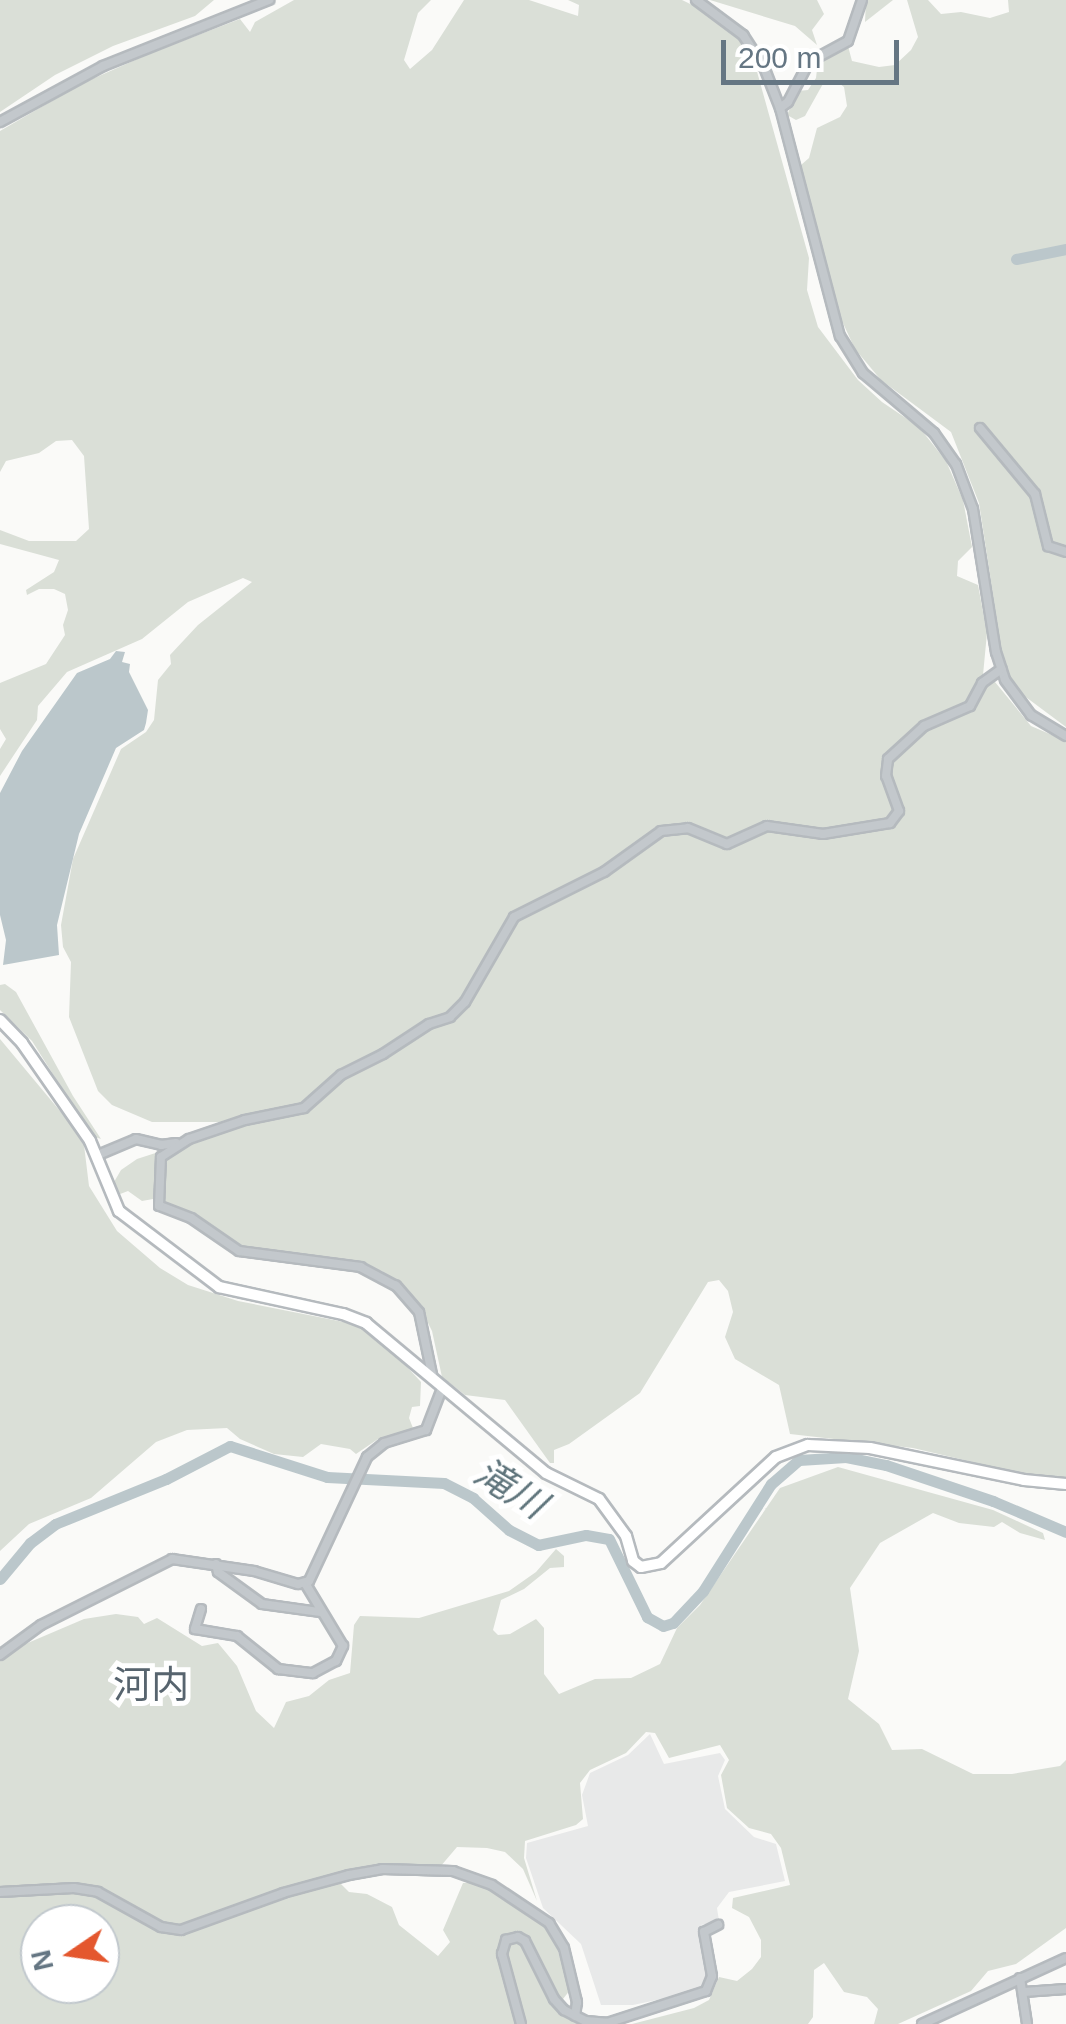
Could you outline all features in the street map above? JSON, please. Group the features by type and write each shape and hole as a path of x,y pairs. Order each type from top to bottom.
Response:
{"main road":[{"path":"0,1020 22,1043 98,1155 108,1193 120,1211 210,1283 358,1319 546,1473 599,1500 626,1536 633,1561 646,1568 661,1562 776,1457 808,1445 870,1448 1024,1480 1066,1484"}],"street":[{"path":"0,122 103,66 270,0"},
{"path":"696,0 743,35 764,68 780,108 840,336 862,373 934,433 961,475 973,509 1000,670 1010,692 1030,715 1066,736"},
{"path":"780,108 788,102 809,62 848,41 862,0"},
{"path":"980,428 1036,494 1048,546 1066,552"},
{"path":"98,1155 136,1139 161,1145 181,1142 245,1120 304,1108 340,1074 384,1054 429,1024 450,1017 465,1002 514,917 604,872 661,831 688,828 726,844 767,826 822,834 890,823 899,811 886,776 888,759 924,726 970,706 982,683 1000,670"},
{"path":"181,1142 161,1157 158,1206 190,1218 239,1251 347,1264 390,1281 420,1312 433,1378"},
{"path":"305,1583 361,1468 378,1446 426,1430 443,1386"},
{"path":"0,1654 40,1624 123,1587 166,1561 179,1558 305,1583"},
{"path":"216,1564 218,1572 262,1604 320,1612"},
{"path":"201,1610 196,1629 237,1636 278,1668 306,1673 336,1662 343,1652 340,1638 305,1583"},
{"path":"0,1892 74,1888 98,1892 161,1926 181,1930 283,1893 349,1875 382,1870 446,1870 492,1885 549,1922 564,1948 578,2002 575,2016"},
{"path":"521,2024 502,1954 502,1945 512,1937 524,1941 554,1999 575,2016 607,2023 700,1996 712,1976 705,1929 718,1924"},
{"path":"922,2024 1066,1958"},
{"path":"1020,1978 1027,2024"},
{"path":"1024,1992 1066,1988"}],"shaded area":[{"path":"0,0 214,0 195,16 113,46 55,75 0,112"},
{"path":"294,0 431,0 418,13 404,60 410,69 432,50 464,0 529,0 578,16 579,5 568,0 682,0 715,16 738,38 756,68 809,258 807,290 818,327 858,380 919,427 946,461 963,500 972,547 958,561 957,576 978,585 987,633 983,675 995,682 1031,726 1066,741 1066,1478 1028,1475 913,1448 790,1434 779,1385 735,1359 725,1337 733,1312 728,1291 719,1280 708,1282 640,1393 569,1444 554,1450 554,1463 550,1463 505,1400 465,1395 442,1377 432,1331 419,1305 382,1271 332,1257 239,1247 171,1206 153,1199 142,1201 128,1191 115,1196 114,1182 121,1170 137,1159 217,1133 224,1122 152,1122 112,1105 98,1091 69,1017 71,962 63,947 61,925 73,859 121,749 146,732 154,720 158,680 171,664 170,655 198,625 252,582 243,578 188,602 142,639 67,672 38,706 37,720 0,776 0,749 6,739 0,729 0,683 46,664 65,635 63,625 68,610 65,594 39,589 27,595 26,590 54,572 59,560 0,544 0,530 29,541 76,541 89,529 84,456 72,440 56,441 39,453 6,461 0,472 0,131 81,84 151,53 240,19 250,32 255,22"},
{"path":"710,0 817,0 824,14 812,30 817,45 795,26"},
{"path":"866,0 893,0 865,22"},
{"path":"907,0 928,0 941,14 961,12 990,18 1009,12 1008,0 1066,0 1066,727 1015,689 1003,660 979,503 951,432 881,380 855,349 842,321 801,165 809,158 817,128 840,117 847,106 844,87 835,80 824,82 805,116 796,120 787,115 798,91 808,90 816,78 818,61 848,46 852,61 879,67 895,65 911,50 918,37"},
{"path":"116,651 125,652 122,662 130,664 129,672 148,710 144,730 116,748 79,834 57,925 59,955 3,965 6,940 0,915 0,793 22,751 77,673 110,659"},
{"path":"0,985 16,992 101,1139 92,1136 32,1041 0,1010"},
{"path":"0,1039 75,1129 84,1145 89,1186 117,1231 160,1268 188,1285 238,1301 359,1325 385,1343 421,1382 420,1406 412,1407 409,1418 413,1428 378,1439 356,1454 350,1449 321,1444 303,1457 274,1454 240,1439 227,1428 187,1430 156,1442 91,1498 29,1524 0,1551"},
{"path":"838,1467 993,1510 1043,1533 1045,1540 1020,1533 1002,1522 994,1527 959,1523 933,1513 880,1543 850,1588 859,1651 848,1699 879,1724 892,1750 922,1749 973,1774 1012,1774 1060,1766 1066,1760 1066,1928 1016,1964 988,1971 971,1991 898,2024 874,2024 878,2009 867,1997 844,1992 824,1963 814,1970 813,2017 808,2024 632,2024 694,2008 709,2000 719,1977 737,1981 752,1969 761,1957 761,1940 749,1917 732,1908 733,1898 790,1885 781,1848 771,1834 749,1828 727,1808 721,1775 729,1760 720,1745 669,1758 655,1733 646,1732 626,1753 590,1770 580,1783 583,1819 576,1825 525,1841 524,1858 537,1901 523,1869 505,1852 487,1848 457,1847 440,1867 384,1864 341,1875 340,1883 349,1892 367,1894 392,1907 399,1925 438,1956 450,1942 443,1930 463,1883 480,1883 502,1895 541,1923 556,1944 570,1990 556,2008 577,2024 0,2024 0,1661 16,1648 84,1619 116,1614 138,1617 144,1624 157,1618 202,1646 218,1643 237,1666 256,1711 274,1728 286,1702 309,1696 329,1680 350,1673 354,1625 360,1616 419,1618 509,1591 536,1572 556,1549 564,1556 564,1567 550,1568 524,1589 501,1600 493,1630 498,1635 510,1634 536,1619 544,1628 544,1674 559,1694 595,1679 631,1678 660,1664 677,1628 700,1605 780,1488"},
{"path":"650,1734 664,1764 720,1753 725,1760 718,1776 725,1809 754,1837 776,1844 785,1881 729,1892 717,1908 719,1921 701,1925 708,1968 707,1984 700,1991 633,2005 601,2005 581,1944 543,1908 526,1858 527,1843 588,1826 582,1795 590,1773 628,1755"}],"waterway":[{"path":"1016,259 1066,249"},
{"name":"滝川","path":"0,1579 30,1543 55,1524 166,1479 230,1446 327,1477 444,1483 473,1498 509,1530 538,1545 586,1535 609,1539 647,1617 663,1626 673,1623 703,1591 771,1484 799,1460 846,1457 886,1465 993,1501 1066,1532"}],"district":[{"name":"河内","path":"151,1686"}]}
